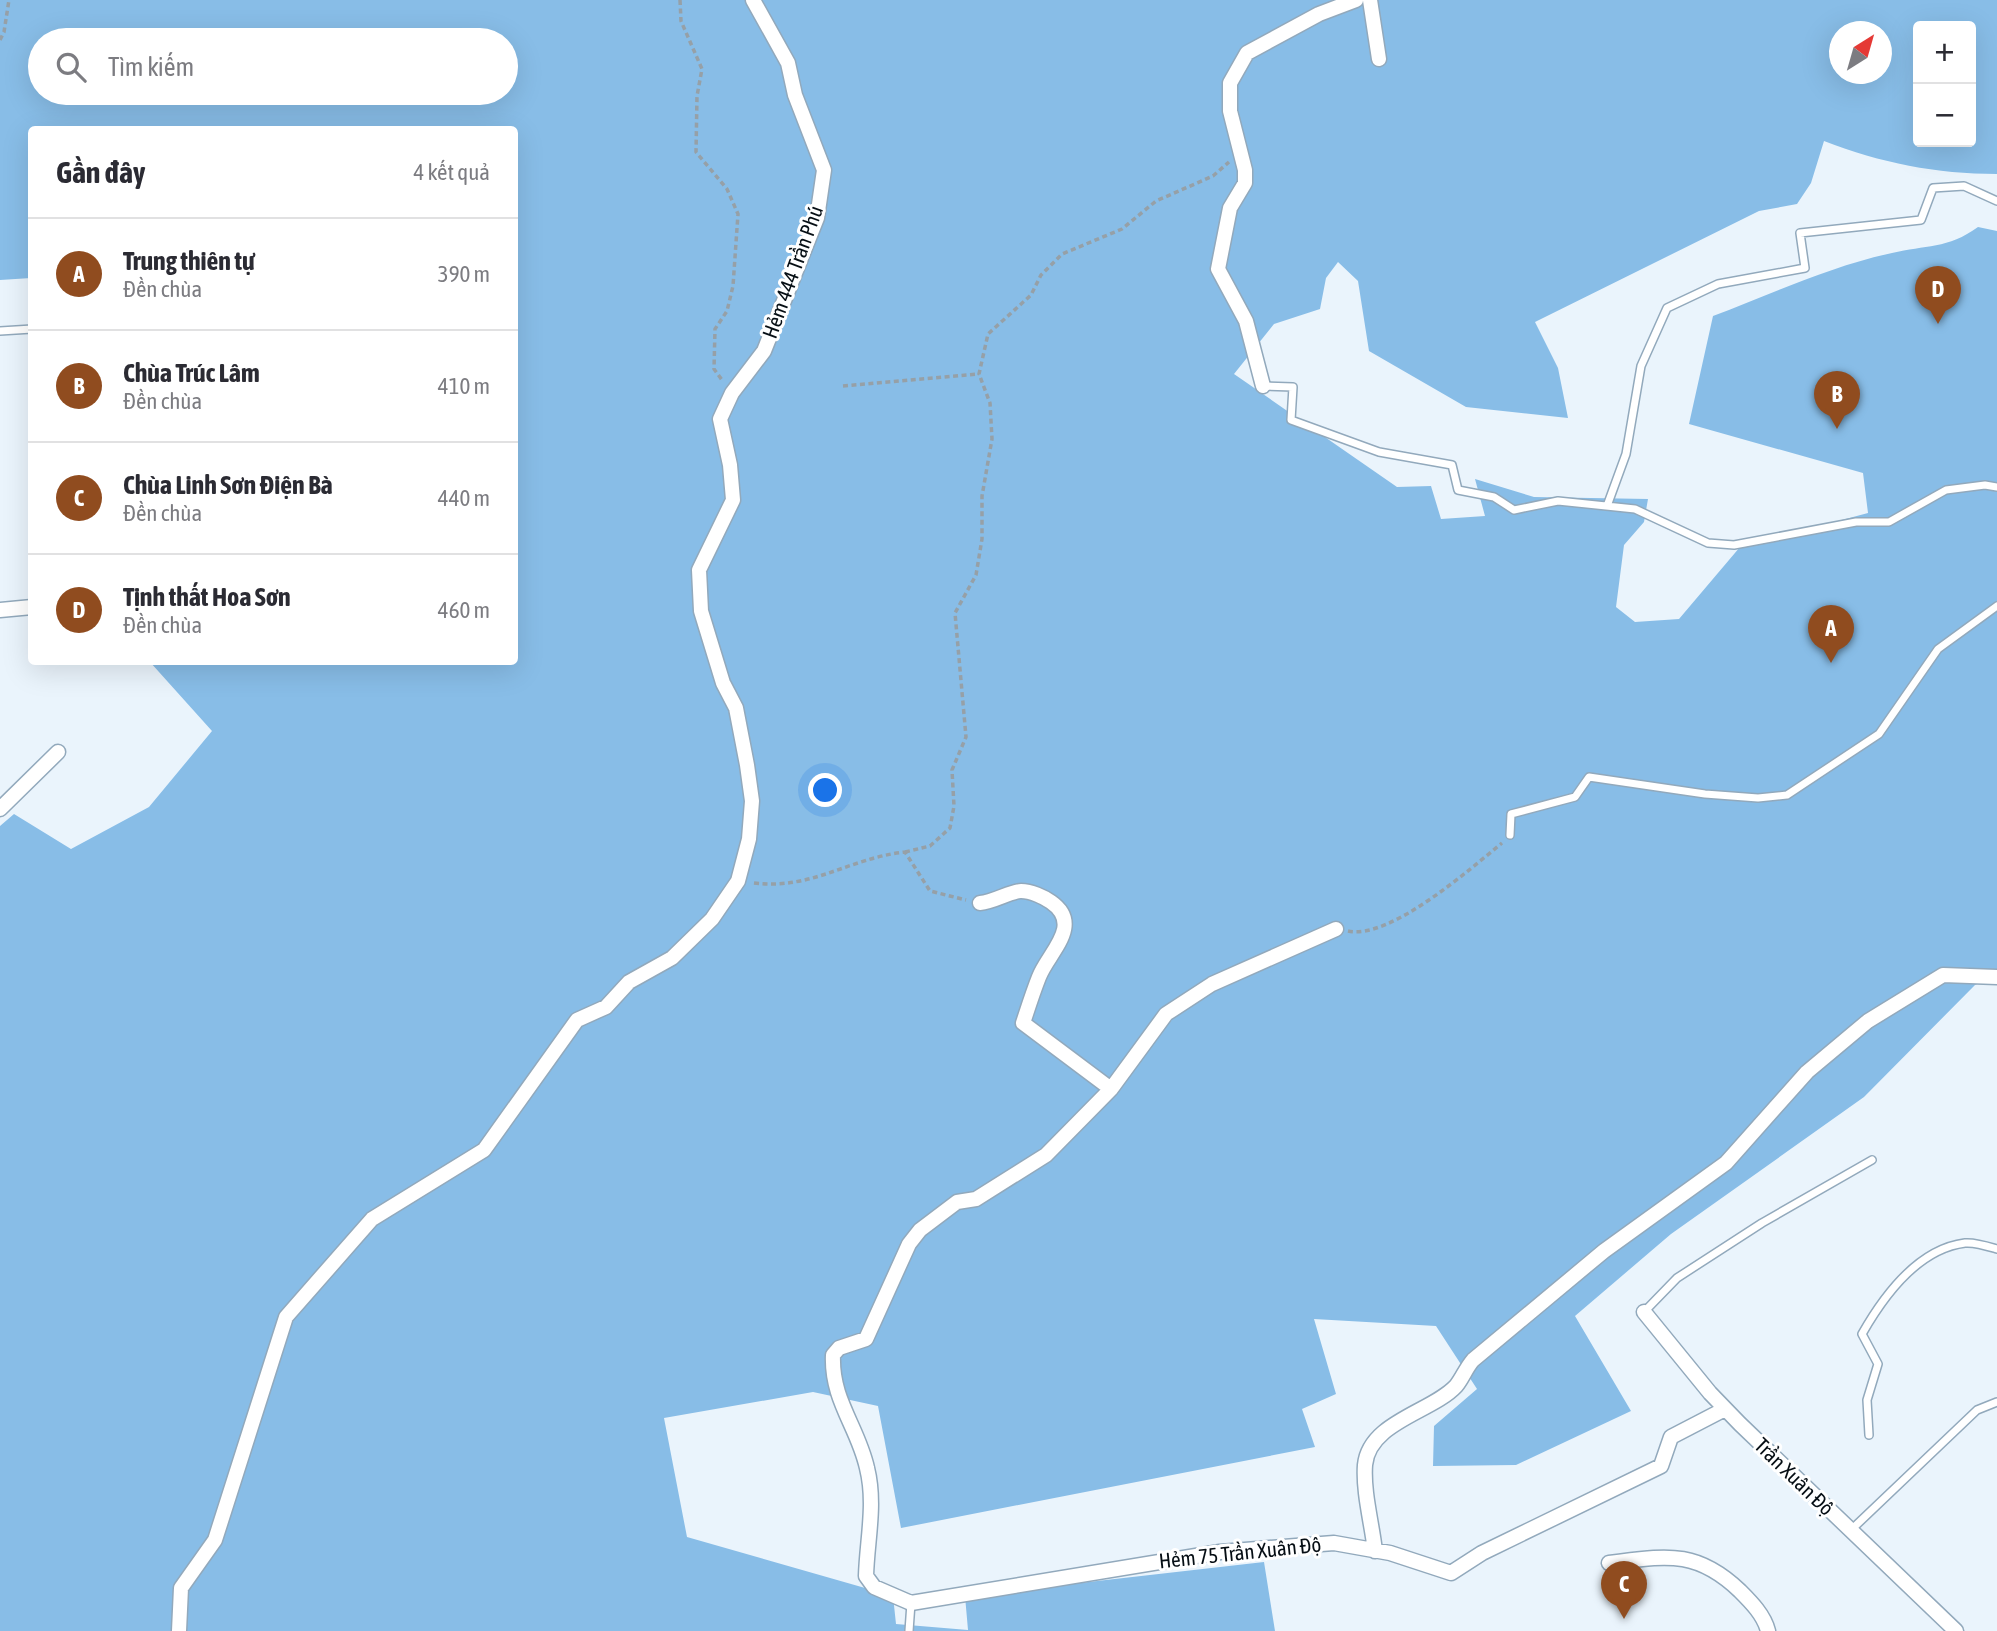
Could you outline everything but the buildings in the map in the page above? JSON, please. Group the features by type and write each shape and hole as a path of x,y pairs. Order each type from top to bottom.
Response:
{"street":[{"name":"Hẻm 444 Trần Phú","path":"738,881 749,839 752,801 736,708 723,683 701,611 699,570 733,500 730,465 720,419 732,393 764,351 797,272 817,218 824,170 795,95 788,63 753,0"},
{"path":"1263,386 1246,321 1219,269 1230,208 1245,183 1245,170 1230,111 1230,83 1247,53 1320,14 1356,0"},
{"path":"1370,0 1378,59"},
{"path":"0,610 28,607"},
{"path":"0,809 58,752"},
{"path":"179,1631 181,1588 215,1540 286,1317 372,1219 484,1150 577,1020 606,1007 629,982 672,958 712,919 738,881"},
{"path":"980,903 996,901 1020,891 1036,894 1061,911 1066,925 1062,941 1040,974 1023,1023 1111,1090"},
{"path":"911,1603 874,1587 866,1576 873,1496 867,1464 845,1418 832,1378 833,1355 839,1348 866,1339 909,1244 920,1230 957,1202 976,1199 1046,1155 1111,1090 1166,1014 1212,985 1336,929"},
{"path":"1375,1551 1365,1466 1378,1440 1396,1424 1456,1386 1461,1373 1473,1360 1594,1259 1726,1163 1807,1072 1868,1021 1943,975 1997,976"},
{"name":"Trần Xuân Độ","path":"1644,1312 1725,1409 1956,1631"},
{"name":"Hẻm 75 Trần Xuân Độ","path":"911,1603 1220,1552 1334,1543 1375,1551 1451,1573 1482,1553 1661,1466 1671,1437 1725,1409"},
{"path":"1609,1563 1648,1558 1693,1559 1723,1575 1752,1602 1768,1631"}],"lane":[{"path":"1607,506 1626,454 1641,366 1667,308 1718,284 1805,268 1800,233 1921,220 1933,188 1964,186 1997,201"},
{"path":"0,331 28,329"},
{"path":"1263,386 1293,387 1291,420 1380,452 1452,465 1458,490 1494,497 1514,510 1558,501 1634,509 1707,543 1734,545 1856,522 1889,522 1946,490 1985,485 1997,487"},
{"path":"1510,835 1511,814 1574,797 1589,777 1705,794 1758,798 1787,795 1880,734 1938,649 1997,606"},
{"path":"1644,1312 1677,1278 1762,1223 1872,1160"},
{"path":"1869,1435 1867,1400 1878,1364 1862,1334 1872,1314 1893,1287 1924,1261 1966,1243 1997,1249"},
{"path":"1851,1531 1970,1416 1997,1402"},
{"path":"909,1631 911,1603"}],"path":[{"path":"0,40 4,32 9,0"},
{"path":"680,0 681,21 702,69 697,96 696,152 727,190 738,214 733,286 727,311 715,329 714,369 732,393"},
{"path":"738,881 779,886 820,878 874,855 930,846 950,828 954,806 952,770 967,737 955,613 976,575 982,539 982,496 992,439 989,403 979,374 988,334 1031,295 1041,275 1062,254 1122,229 1156,201 1213,176 1239,154"},
{"path":"843,386 979,374"},
{"path":"1336,929 1359,934 1406,915 1449,886 1510,835"},
{"path":"905,852 930,891 980,903"}],"shaded area":[{"path":"0,0 1997,0 1997,174 1909,166 1824,141 1811,183 1797,204 1759,211 1535,322 1558,368 1568,418 1466,407 1369,351 1358,281 1338,262 1326,278 1320,309 1274,324 1234,374 1397,487 1431,486 1441,519 1485,516 1475,479 1534,497 1648,499 1644,522 1624,545 1616,607 1635,622 1679,619 1740,547 1868,513 1863,473 1689,424 1713,316 1846,265 1946,243 1978,227 1997,231 1997,975 1975,985 1864,1097 1671,1234 1575,1316 1631,1411 1516,1465 1433,1466 1434,1426 1477,1389 1436,1326 1314,1319 1336,1394 1302,1409 1315,1447 901,1528 878,1406 813,1392 664,1418 687,1537 893,1596 896,1624 968,1630 965,1596 1264,1562 1275,1631 0,1631 0,826 14,814 71,849 149,807 212,731 153,665 518,665 518,126 28,126 28,278 0,280"}],"place":[{"name":"Tịnh thất Hoa Sơn","path":"1938,324"},
{"name":"Chùa Trúc Lâm","path":"1837,429"},
{"name":"Trung thiên tự","path":"1831,663"},
{"name":"Chùa Linh Sơn Điện Bà","path":"1624,1619"}]}
